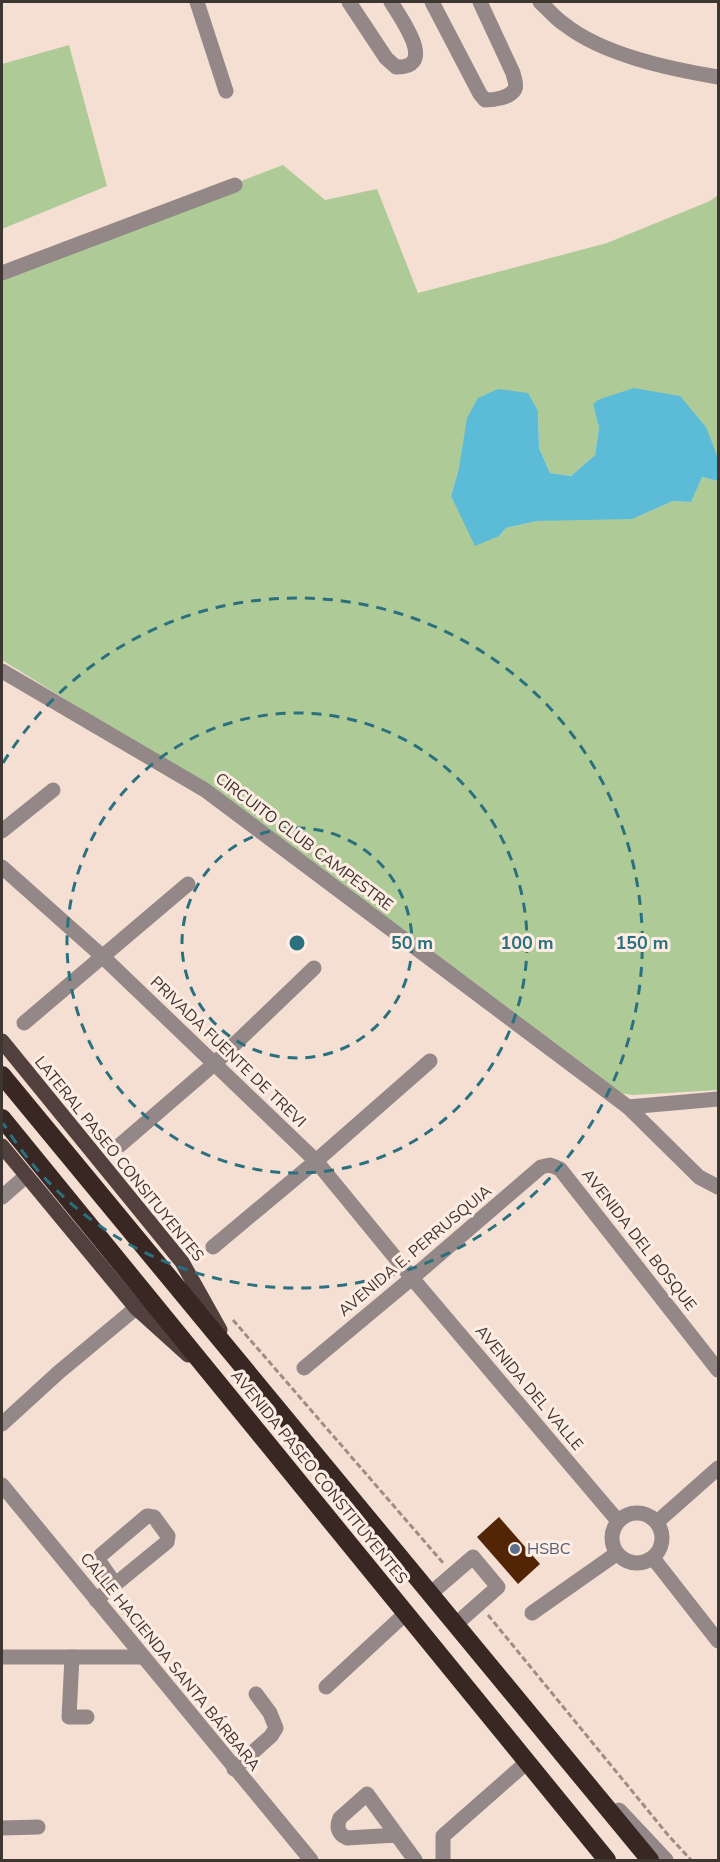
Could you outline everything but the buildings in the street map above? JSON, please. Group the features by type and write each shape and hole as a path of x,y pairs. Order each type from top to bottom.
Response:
{"highway":[{"name":"AVENIDA PASEO CONSTITUYENTES","path":"2,1075 239,1365 650,1860"},
{"name":"AVENIDA PASEO CONSTITUYENTES","path":"2,1118 607,1860"}],"main road":[{"name":"LATERAL PASEO CONSITUYENTES","path":"2,1041 182,1262 239,1365"},
{"path":"2,1146 135,1308 214,1380"}],"street":[{"path":"198,2 226,91"},
{"path":"349,2 386,58 396,67 405,68 414,63 415,46 391,2"},
{"path":"432,2 480,94 485,100 496,100 514,91 516,85 513,73 480,2"},
{"path":"540,2 564,25 609,50 678,70 718,77"},
{"path":"2,273 236,185"},
{"name":"CIRCUITO CLUB CAMPESTRE","path":"2,671 205,790 628,1107 699,1176 718,1186"},
{"path":"2,831 53,790"},
{"name":"PRIVADA FUENTE DE TREVI","path":"2,867 102,957 316,1161 412,1278"},
{"path":"24,1023 188,884"},
{"path":"120,1145 213,1064 314,968"},
{"path":"213,1247 430,1061"},
{"path":"628,1107 718,1099"},
{"name":"AVENIDA E. PERRUSQUIA","path":"304,1368 541,1167 550,1165"},
{"name":"AVENIDA DEL BOSQUE","path":"550,1165 560,1169 718,1370"},
{"path":"2,1197 26,1176"},
{"name":"AVENIDA DEL VALLE","path":"412,1278 618,1521"},
{"path":"2,1424 58,1372 135,1308"},
{"path":"657,1522 718,1468"},
{"name":"CALLE HACIENDA SANTA BÁRBARA","path":"2,1485 311,1860"},
{"path":"640,1513 657,1522 662,1541 653,1558 644,1563 633,1564 616,1554 611,1535 618,1521 630,1514 640,1513"},
{"path":"96,1600 167,1542 168,1536 154,1517 147,1516 101,1555 99,1562 115,1584"},
{"path":"532,1613 616,1554"},
{"path":"430,1594 473,1557 498,1587 456,1624"},
{"path":"653,1558 718,1641"},
{"path":"326,1687 405,1614"},
{"path":"2,1657 143,1657"},
{"path":"72,1657 69,1718 87,1717"},
{"path":"234,1769 271,1736 276,1728 270,1713 256,1694"},
{"name":"AVENIDA PASEO CONSTITUYENTES","path":"543,1729 666,1860"},
{"path":"443,1860 443,1836 526,1763"},
{"path":"2,1834 2,1828 38,1827"},
{"path":"397,1835 415,1860"}],"path":[{"path":"228,1314 453,1574"},
{"path":"479,1604 691,1860"}],"green space":[{"path":"69,45 107,186 2,229 2,64"},
{"path":"283,165 325,200 377,189 418,293 607,243 710,201 718,195 718,458 593,404 599,428 595,455 571,476 550,473 539,448 538,411 459,468 451,496 458,509 499,536 506,528 537,521 643,514 673,501 690,502 702,477 718,481 718,1090 633,1095 617,1093 207,787 2,660 2,272"}],"water":[{"path":"634,388 680,396 706,427 718,458 718,481 702,477 691,502 673,501 632,519 537,521 506,528 499,536 475,546 451,496 459,468 467,418 478,398 498,389 528,393 538,411 539,448 550,473 571,476 595,455 599,428 593,404 600,399"}],"place":[{"name":"HSBC","path":"515,1549"}]}
